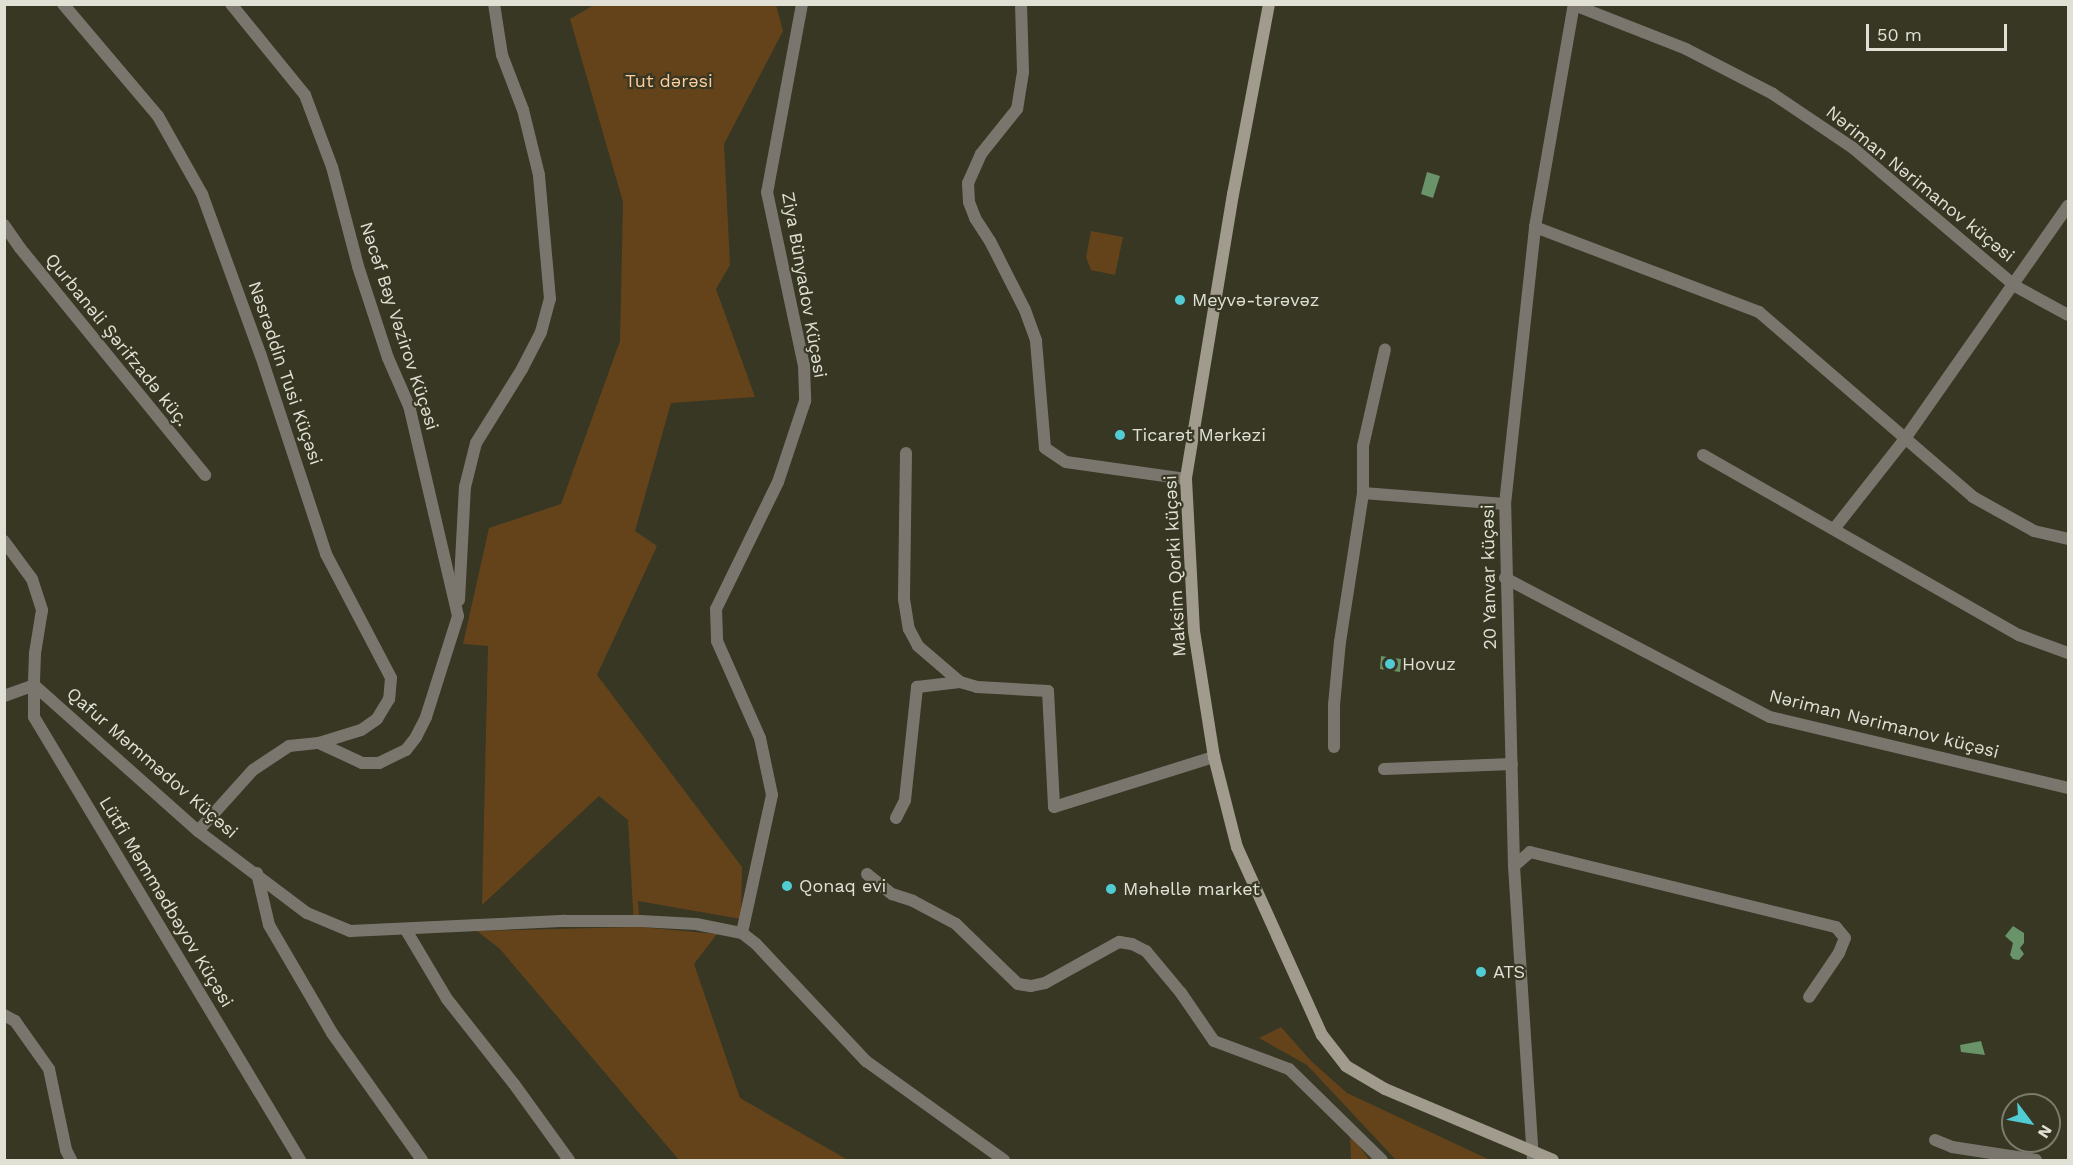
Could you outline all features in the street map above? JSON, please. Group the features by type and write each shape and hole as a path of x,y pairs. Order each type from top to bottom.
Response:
{"main road":[{"name":"Maksim Qorki küçəsi","path":"1269,4 1233,194 1186,479 1194,631 1214,757 1237,848 1322,1035 1346,1066 1385,1089 1533,1157"},
{"path":"1533,1157 1553,1161"}],"street":[{"name":"Nəsrəddin Tusi Küçəsi","path":"63,4 158,116 202,194 261,356 326,554 391,678 389,699 377,719 361,730 319,743"},
{"name":"Nəcəf Bəy Vəzirov Küçəsi","path":"231,4 305,95 332,167 365,286 388,358 410,406 458,616"},
{"path":"198,831 253,770 289,746 319,743 362,763 379,763 406,750 416,737 426,717 458,616 465,487 476,443 536,341 550,299 539,175 523,110 502,56 494,4"},
{"name":"Ziya Bünyadov Küçəsi","path":"742,933 772,795 762,749 717,640 716,609 778,482 805,401 804,366 767,192 802,4"},
{"path":"1020,4 1023,72 1017,109 973,169 968,183 969,202 975,218 1025,310 1036,340 1045,448 1066,462 1186,479"},
{"name":"20 Yanvar küçəsi","path":"1533,1157 1514,866 1505,578 1505,504 1535,227 1574,5"},
{"name":"Nəriman Nərimanov küçəsi","path":"1574,5 1686,49 1773,94 1853,148 2015,285 2068,315"},
{"name":"Nəriman Nərimanov küçəsi","path":"1834,529 1904,440 2015,285 2068,206"},
{"name":"Qurbanəli Şərifzadə küç.","path":"4,225 20,248 205,476"},
{"path":"1535,227 1759,312 1904,440 1973,497 2034,531 2068,539"},
{"path":"1334,747 1334,705 1340,642 1363,493 1363,446 1385,349"},
{"path":"906,453 904,599 909,629 917,645 960,682"},
{"path":"1703,455 2019,635 2068,653"},
{"path":"1363,493 1505,504"},
{"path":"4,541 32,579 42,610 35,653 34,685 4,696"},
{"name":"Nəriman Nərimanov küçəsi","path":"1505,578 1770,717 2068,788"},
{"path":"896,818 905,800 917,687 960,682 977,687 1048,691 1054,807 1214,757"},
{"name":"Qafur Məmmədov Küçəsi","path":"34,685 198,831 257,873 307,913 350,931 566,921 640,921 696,924 742,933"},
{"name":"Lütfi Məmmədbəyov Küçəsi","path":"34,685 34,717 300,1161"},
{"path":"1384,769 1512,764"},
{"path":"1514,866 1530,852 1836,927 1845,938 1839,953 1809,997"},
{"path":"257,873 269,925 332,1034 422,1161"},
{"path":"867,874 892,894 913,901 956,924 1018,984 1031,987 1045,983 1119,942 1132,944 1146,951 1181,993 1214,1041 1289,1069 1382,1161"},
{"path":"406,930 447,999 514,1084 569,1161"},
{"path":"742,933 756,944 866,1061 1004,1161"},
{"path":"4,1014 15,1021 49,1069 70,1161"},
{"path":"1935,1140 1952,1147 2036,1161"}],"green space":[{"name":"Tut dərəsi","path":"594,5 776,5 783,31 724,144 730,265 716,289 755,397 671,403 635,531 657,546 597,675 742,867 741,919 638,901 640,927 717,934 694,964 740,1098 848,1160 679,1160 500,949 477,931 634,927 628,820 599,796 482,905 488,646 463,644 489,528 561,504 620,341 623,202 570,19"},
{"path":"1091,231 1123,237 1115,275 1091,270 1086,257"},
{"path":"1281,1027 1311,1061 1347,1093 1490,1160 1396,1160 1307,1065 1259,1038"},
{"path":"1350,1134 1361,1148 1369,1160 1351,1160"}],"shaded area":[{"path":"1427,172 1440,176 1433,198 1421,194"},
{"name":"Hovuz","path":"1381,656 1401,659 1400,672 1380,669"},
{"path":"2013,926 2024,933 2024,943 2020,948 2024,954 2019,960 2013,959 2010,955 2013,943 2005,936"},
{"path":"1981,1041 1985,1055 1961,1052 1960,1045"}],"place":[{"name":"Meyvə-tərəvəz","path":"1180,300"},
{"name":"Ticarət Mərkəzi","path":"1120,435"},
{"name":"Hovuz","path":"1390,664"},
{"name":"Qonaq evi","path":"787,886"},
{"name":"Məhəllə market","path":"1111,889"},
{"name":"ATS","path":"1481,972"}]}
